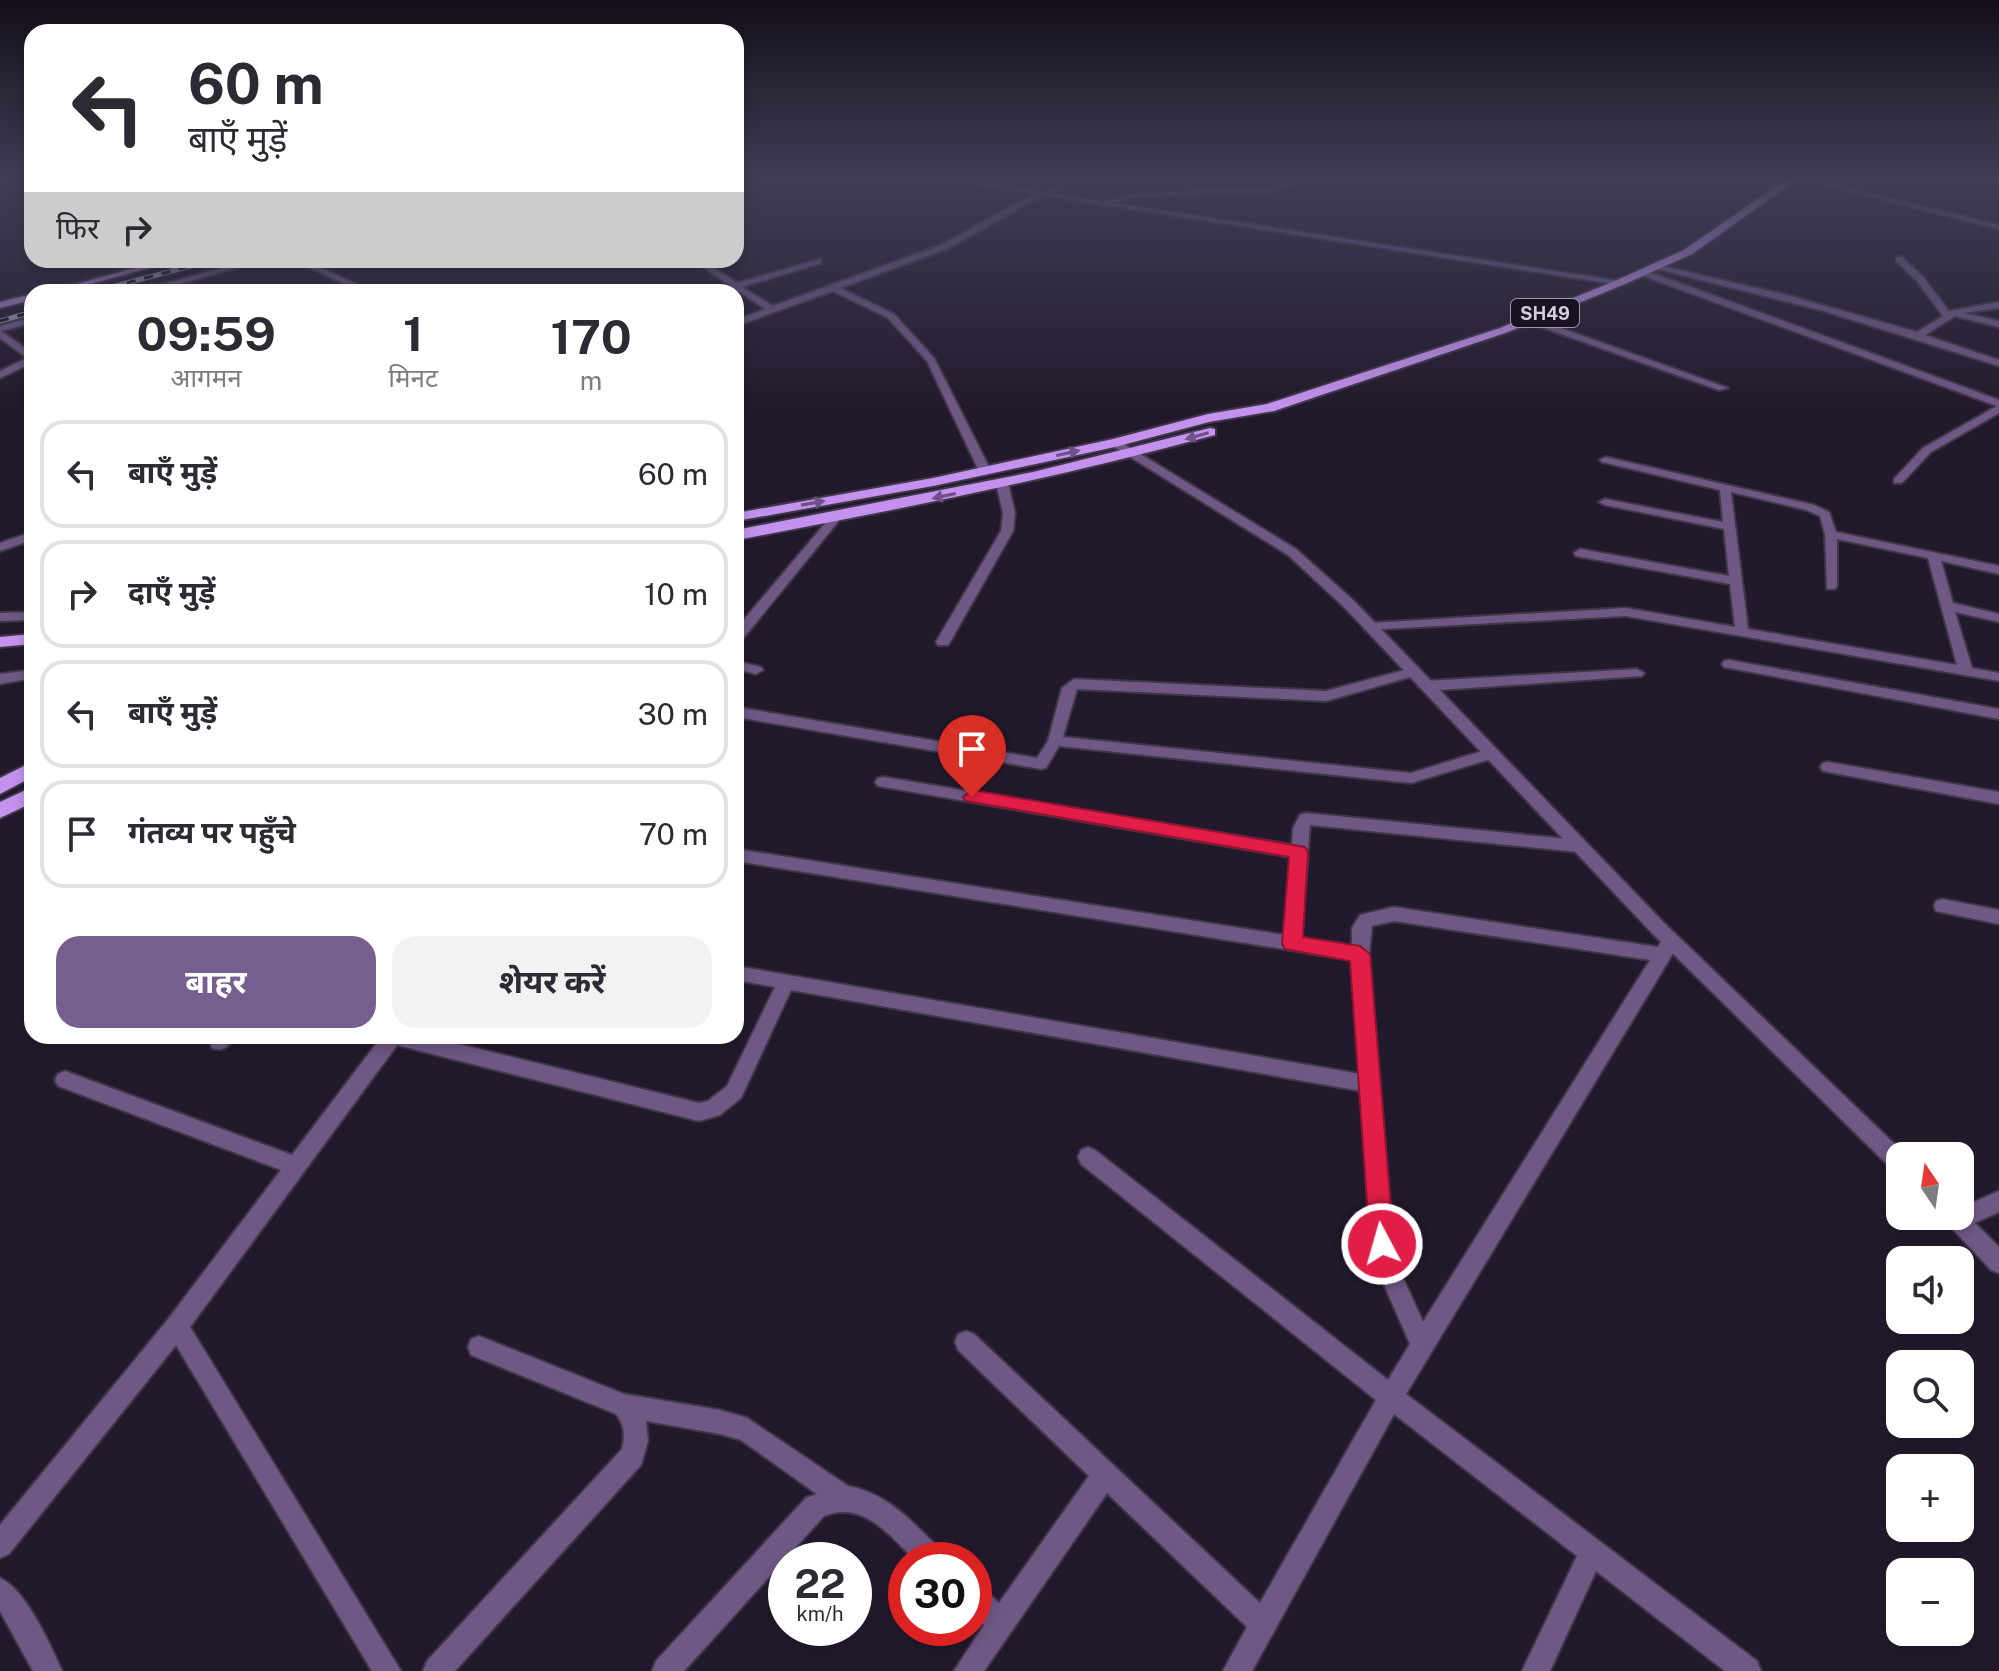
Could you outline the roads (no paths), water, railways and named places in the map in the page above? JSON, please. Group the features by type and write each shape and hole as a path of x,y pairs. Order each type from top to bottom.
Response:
{"main road":[{"name":"SH49","path":"744,516 985,471 1115,443 1208,418 1269,408 1530,320 1681,255"},
{"path":"82,284 143,268"},
{"path":"0,305 24,299"},
{"name":"SH49","path":"744,533 1002,483 1131,454 1239,424 1269,408"},
{"path":"0,642 24,640"},
{"path":"0,787 24,774"},
{"path":"0,811 24,798"}],"street":[{"path":"744,320 923,255"},
{"path":"1442,255 1621,282"},
{"path":"1899,259 1950,314 1999,324"},
{"path":"742,284 818,261"},
{"path":"170,284 231,268"},
{"path":"315,268 351,284"},
{"path":"708,268 732,284"},
{"path":"1647,270 1745,286 1999,363"},
{"path":"1647,270 1999,406"},
{"path":"834,288 891,316 931,360 985,471"},
{"path":"744,292 772,310"},
{"path":"1917,336 1950,314 1999,305"},
{"path":"1980,319 1999,317"},
{"path":"1530,320 1723,388"},
{"path":"0,331 24,323"},
{"path":"0,331 24,351"},
{"path":"0,375 24,362"},
{"path":"1898,481 1927,450 1999,406"},
{"path":"1115,443 1292,552 1370,627 1578,846 1667,948 1886,1150"},
{"path":"1606,460 1818,510 1829,519 1831,586"},
{"path":"943,642 1007,531 1009,513 1002,483"},
{"path":"1725,487 1742,633"},
{"path":"1605,502 1730,527"},
{"path":"744,628 837,516"},
{"path":"1831,534 1999,570"},
{"path":"0,547 24,539"},
{"path":"1580,553 1736,581"},
{"path":"1933,556 1966,672"},
{"path":"1947,606 1999,618"},
{"path":"1370,627 1606,611 1999,677"},
{"path":"0,617 24,616"},
{"path":"1729,664 1999,714"},
{"path":"744,667 756,670"},
{"path":"744,713 1034,765 1046,762 1069,688 1082,682 1326,696 1412,672"},
{"path":"1425,686 1637,673"},
{"path":"0,679 24,675"},
{"path":"1055,741 1411,778 1489,754"},
{"path":"1828,767 1999,798"},
{"path":"883,782 1299,852"},
{"path":"1292,944 1302,822 1314,818 1578,846"},
{"path":"744,856 1360,954"},
{"path":"1942,906 1999,917"},
{"path":"1422,1345 1393,1280 1382,1244 1360,954 1361,928 1366,920 1394,914 1667,948"},
{"path":"1237,1671 1391,1397 1667,948"},
{"path":"744,974 1369,1084"},
{"path":"425,1044 699,1112 727,1102 734,1092 786,982"},
{"path":"5,1530 177,1326 387,1044"},
{"path":"65,1080 296,1166"},
{"path":"1088,1157 1391,1397 1747,1671"},
{"path":"1974,1211 1999,1201"},
{"path":"1968,1230 1999,1262"},
{"path":"177,1326 387,1671"},
{"path":"966,1342 1263,1624"},
{"path":"479,1347 624,1406 720,1422 747,1430 842,1497"},
{"path":"437,1671 632,1456 639,1434 636,1420 624,1406"},
{"path":"968,1671 1105,1474"},
{"path":"676,1667 815,1507 832,1497 873,1505 913,1542"},
{"path":"1536,1671 1592,1552"},
{"path":"0,1591 13,1606 48,1671"},
{"path":"992,1615 1001,1623"}],"railway":[{"path":"122,284 184,268"},
{"path":"0,321 24,314"}]}
